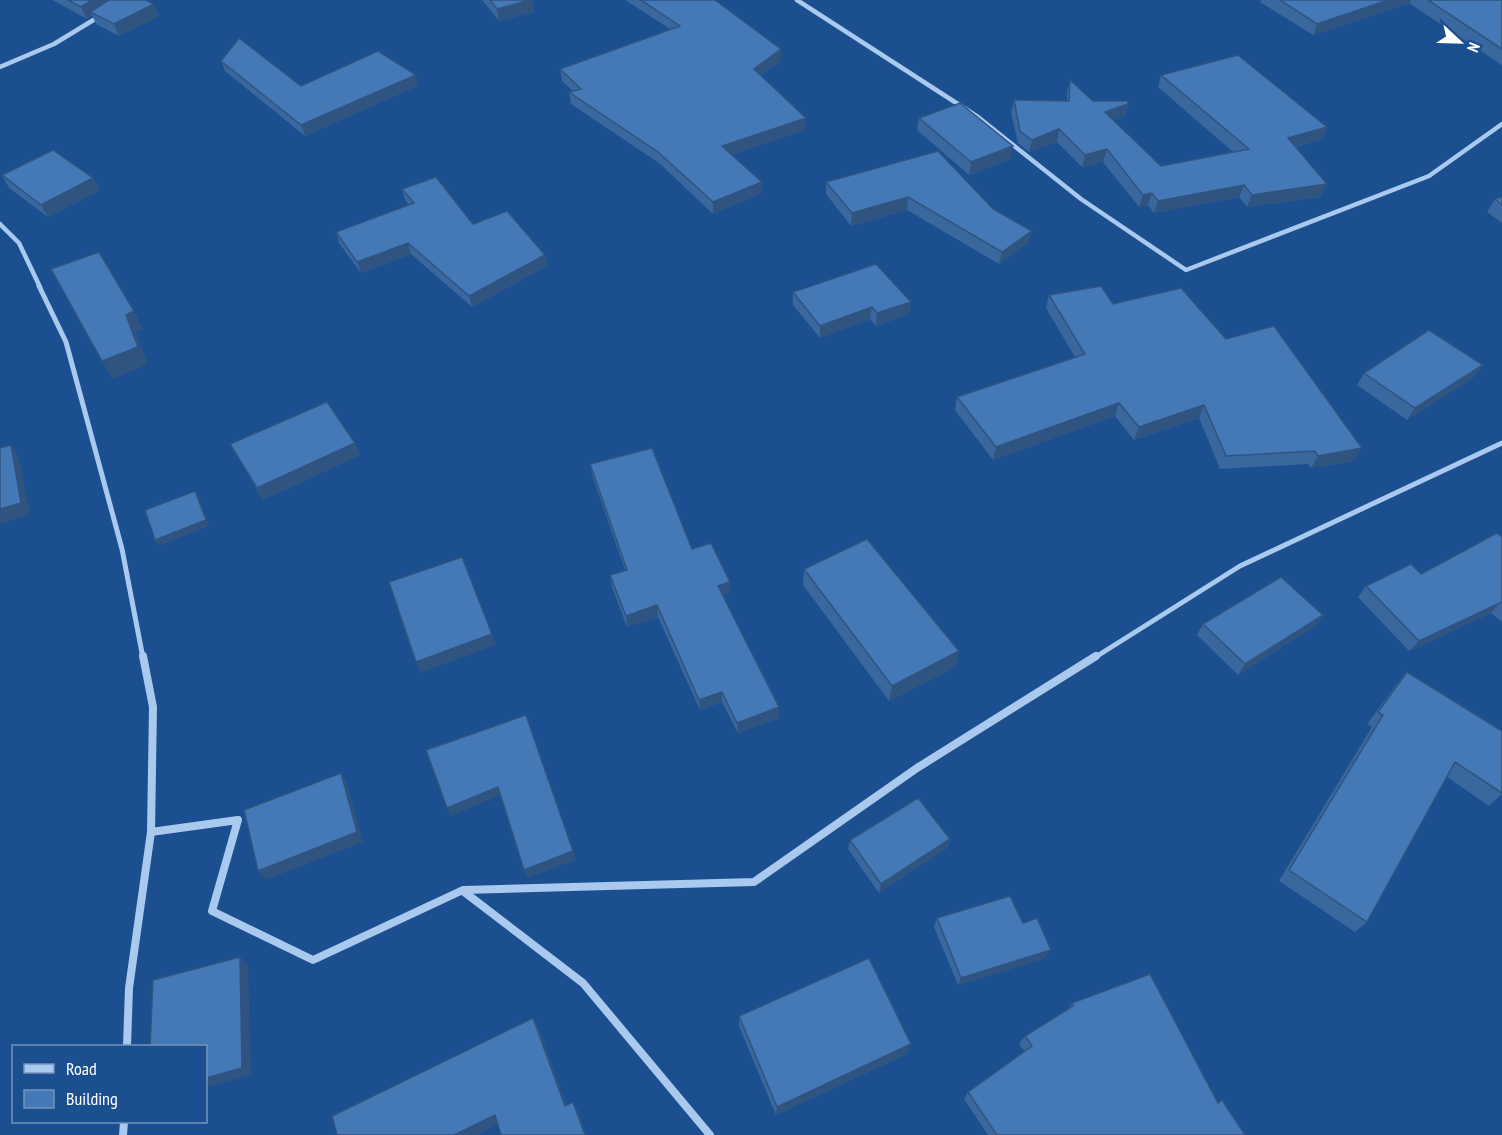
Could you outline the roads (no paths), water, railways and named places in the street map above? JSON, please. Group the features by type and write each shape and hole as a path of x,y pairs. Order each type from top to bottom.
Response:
{"street":[{"path":"797,0 978,117 1081,200 1186,270 1429,176 1502,124"},
{"path":"0,67 54,44 102,15"},
{"path":"0,224 19,243 66,342 122,549 153,707 151,832 129,988 127,1045"},
{"path":"151,832 238,820 212,911 313,960 463,890 754,882 917,768 1240,566 1502,443"},
{"path":"463,890 583,983 710,1135"}]}
